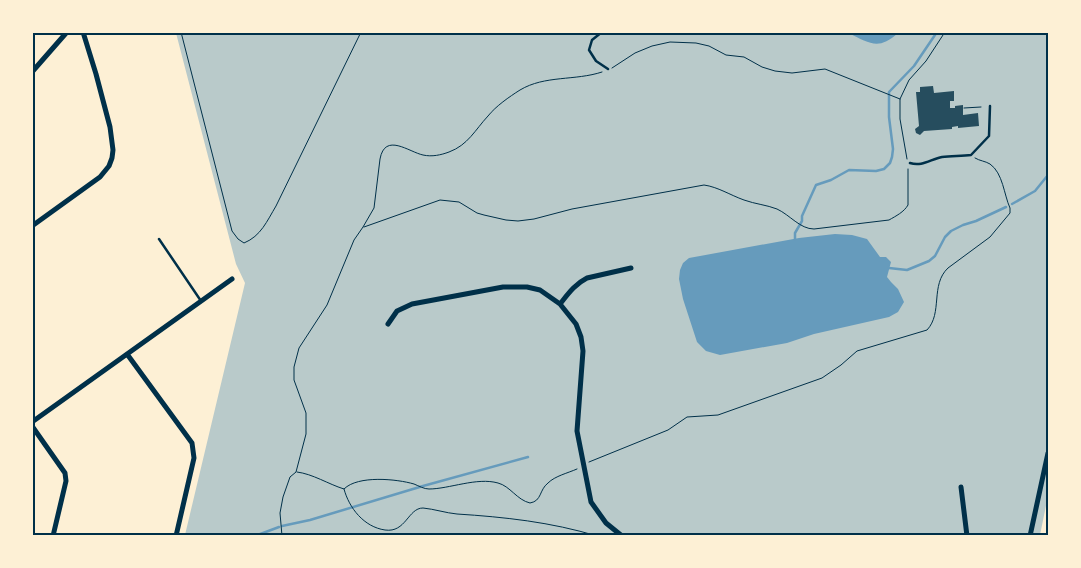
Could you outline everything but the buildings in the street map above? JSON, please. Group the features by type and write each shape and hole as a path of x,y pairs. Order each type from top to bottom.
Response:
{"street":[{"path":"32,72 67,32"},
{"path":"32,226 100,177 110,166 113,150 110,127 83,32"},
{"path":"560,304 569,292 587,278 631,268"},
{"path":"32,422 232,279"},
{"path":"388,324 397,311 412,304 503,287 527,287 540,290 560,304 576,324 581,337 583,351 577,431 591,502 606,524 622,536"},
{"path":"127,354 192,443 194,458 176,536"},
{"path":"32,426 65,473 66,481 53,536"},
{"path":"1030,536 1048,454"},
{"path":"961,486 967,536"}],"lane":[{"path":"602,32 592,40 589,50 596,61 608,70"},
{"path":"910,163 926,163 940,158 971,155 989,136 990,106"},
{"path":"159,239 201,301"}],"path":[{"path":"181,32 232,231 238,239 244,242 254,239 263,229 276,206 361,32"},
{"path":"363,227 401,212 440,200 459,202 484,216 518,221 534,219 572,209 704,185 717,188 744,200 773,208 808,229 889,220 906,209 908,205 908,170 910,163 907,158 900,119 900,98 909,80 926,61 945,32"},
{"path":"282,536 280,512 283,497 290,477 296,472 306,434 306,413 300,392 294,380 294,367 299,348 327,305 354,240 374,208 381,155 388,146 400,145 428,156 450,152 468,141 492,112 511,96 528,86 545,80 584,76 608,70 652,46 670,42 709,46 726,55 744,57 762,67 775,71 792,73 825,69 900,98"},
{"path":"964,108 981,107"},
{"path":"344,489 352,483 368,480 391,481 431,489 461,483 494,482 503,485 524,501 530,503 538,500 549,482 592,460 668,430 687,417 718,415 822,378 857,351 927,330 933,321 938,286 942,274 996,232 1010,213 1010,208 995,170 988,162 979,161 971,155"},
{"path":"296,472 304,473 332,486 344,489"},
{"path":"344,489 353,510 368,523 385,530 398,528 414,512 423,508 544,524 574,529 597,536"}],"shaded area":[{"path":"176,33 1048,33 1048,496 1040,535 185,535 245,283 236,264"}],"water":[{"path":"898,32 891,39 879,44 868,42 848,33"},
{"path":"835,234 852,235 867,239 880,257 886,257 891,262 887,277 898,289 904,302 898,312 889,317 814,334 787,343 720,355 706,351 697,342 683,299 679,279 683,263 689,258 799,238"}],"waterway":[{"path":"795,239 795,233 802,221 802,216 816,185 831,180 849,170 876,171 884,169 890,163 893,149 889,117 889,92 914,66 937,32"},
{"path":"1012,204 1035,191 1048,175"},
{"path":"889,268 907,270 929,261 935,256 945,237 951,231 1006,207"},
{"path":"282,526 310,520 528,457"},
{"path":"255,536 279,527"}]}
